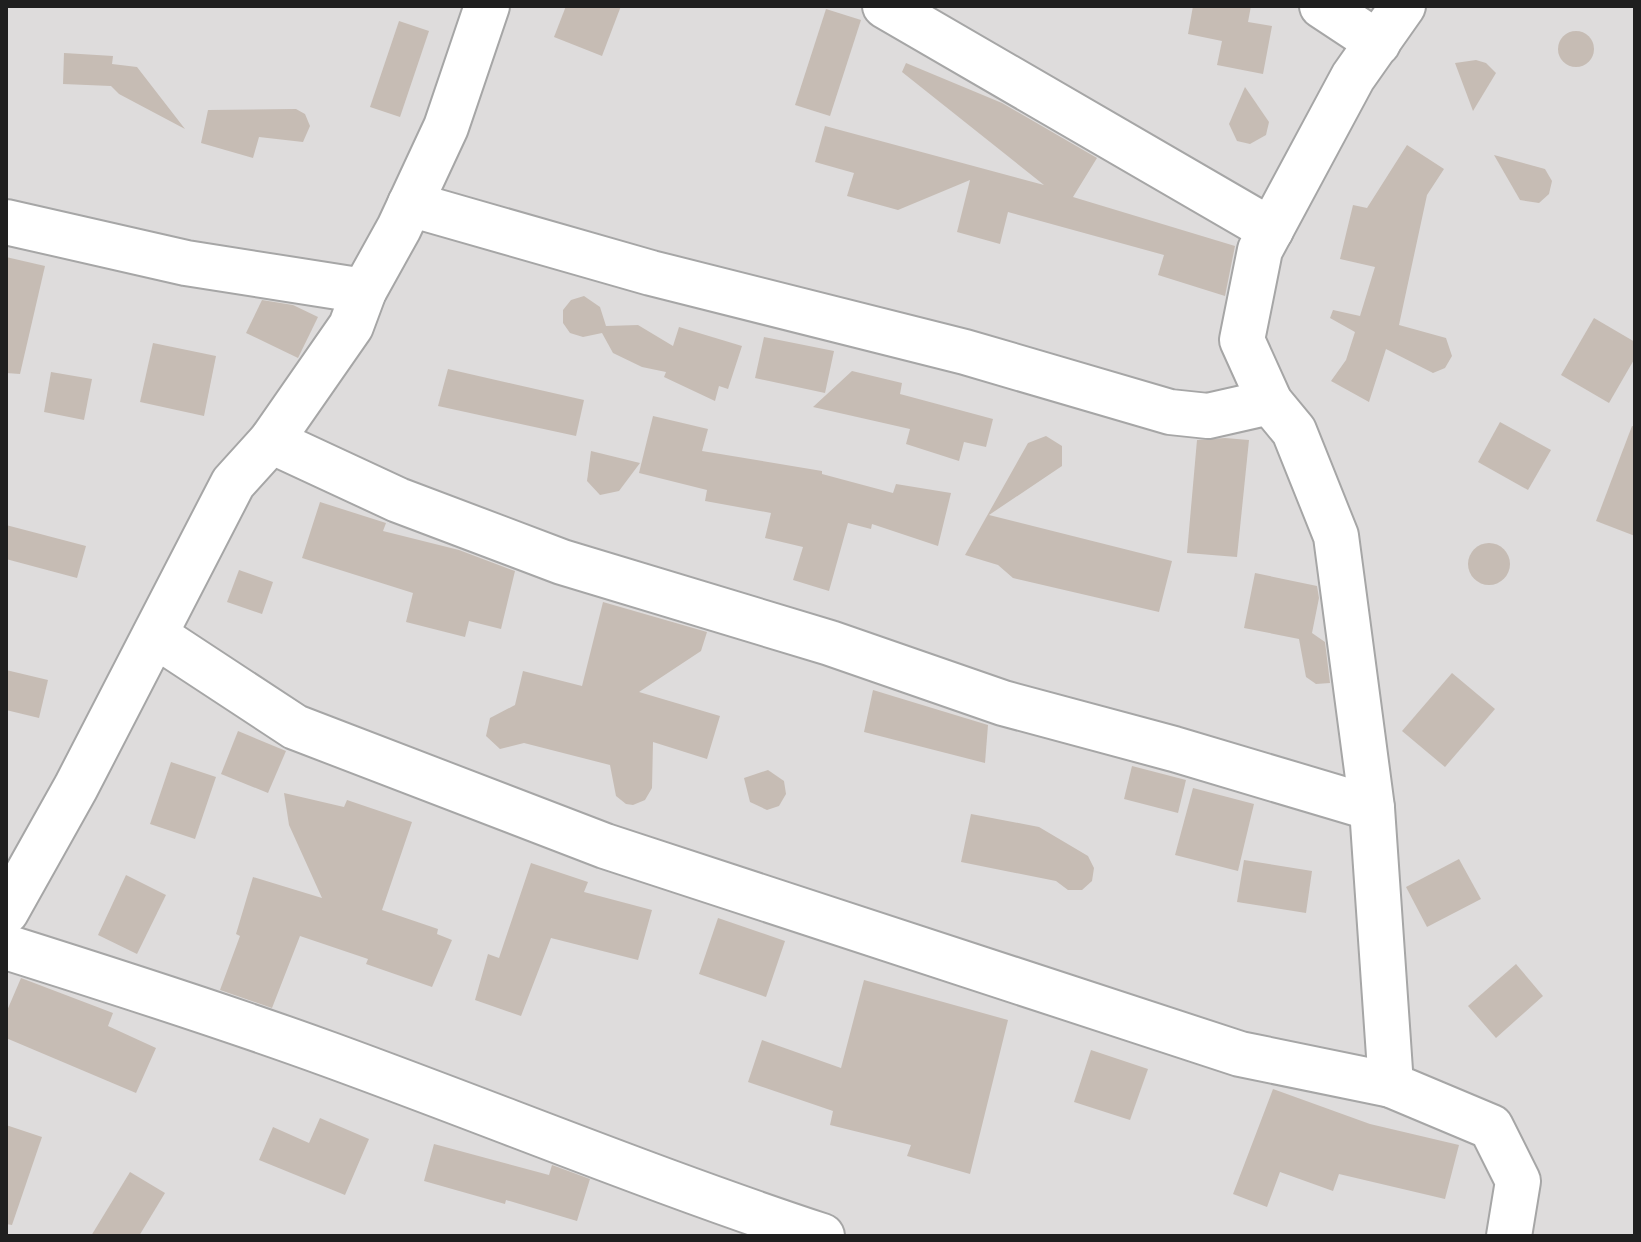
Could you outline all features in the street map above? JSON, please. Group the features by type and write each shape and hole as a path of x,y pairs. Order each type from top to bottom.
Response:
{"street":[{"path":"6,912 233,483 263,445 271,441 351,326 364,291 446,127 487,6"},
{"path":"885,6 1271,230"},
{"path":"1322,6 1378,43"},
{"path":"1391,1085 1372,808 1334,527 1294,431 1270,402 1242,340 1260,250 1353,77 1403,6"},
{"path":"410,204 651,273 965,352 1170,412 1208,416 1270,402"},
{"path":"6,222 186,263 364,291"},
{"path":"271,441 398,500 562,562 830,643 1003,703 1174,749 1372,808"},
{"path":"155,635 295,727 605,846 1240,1054 1391,1085 1491,1127 1518,1181 1509,1236"},
{"path":"6,947 256,1028 683,1190 822,1236"}],"shaded area":[{"path":"6,6 1635,6 1635,1236 6,1236"}],"building":[{"path":"566,6 621,6 602,56 554,37"},
{"path":"1193,6 1251,6 1248,22 1272,26 1263,74 1217,65 1222,41 1188,34"},
{"path":"826,9 861,20 830,116 795,105"},
{"path":"399,21 429,31 400,117 370,107"},
{"path":"1576,31 1588,37 1594,49 1588,61 1576,67 1564,61 1558,49 1564,37"},
{"path":"64,53 113,56 112,64 137,67 185,129 119,94 111,86 63,84"},
{"path":"1476,60 1486,63 1496,73 1473,111 1455,63"},
{"path":"906,63 1002,103 1097,158 1073,197 1235,246 1225,296 1158,275 1164,255 1008,212 1000,244 957,232 970,180 898,210 847,196 854,173 815,162 825,126 1044,185 902,72"},
{"path":"1245,87 1269,122 1266,135 1250,144 1237,141 1229,124"},
{"path":"296,109 305,114 310,126 303,142 259,137 253,158 201,143 208,110"},
{"path":"1407,145 1444,169 1427,195 1399,325 1446,338 1452,356 1445,368 1433,373 1386,349 1369,402 1331,381 1346,360 1355,332 1330,318 1333,310 1360,316 1375,267 1340,259 1353,205 1367,208"},
{"path":"1494,155 1545,169 1552,181 1549,194 1539,203 1520,200"},
{"path":"6,257 45,266 20,374 6,373"},
{"path":"584,296 600,307 606,326 638,325 673,346 679,327 742,346 728,389 719,386 715,401 664,377 666,372 642,367 613,353 602,333 583,337 570,333 563,323 563,310 571,300"},
{"path":"262,300 293,305 318,317 298,358 246,333"},
{"path":"1594,318 1635,342 1635,358 1609,403 1561,375"},
{"path":"764,337 834,351 825,393 755,378"},
{"path":"153,343 216,356 204,416 140,402"},
{"path":"448,369 584,400 576,436 438,406"},
{"path":"852,371 902,383 900,394 993,419 986,447 964,442 959,461 906,444 910,429 813,407"},
{"path":"51,372 92,379 84,420 44,412"},
{"path":"653,416 708,429 702,451 822,471 822,474 893,493 896,484 951,493 938,546 872,524 871,529 848,523 829,591 793,580 803,547 765,538 771,513 705,501 707,490 639,473"},
{"path":"1500,422 1551,450 1528,490 1478,462"},
{"path":"1632,426 1635,427 1635,536 1596,521"},
{"path":"1046,436 1062,446 1062,466 989,515 1172,561 1159,612 1013,578 998,565 965,555 1028,443"},
{"path":"1197,440 1249,440 1237,557 1187,553"},
{"path":"591,451 640,463 619,491 600,495 587,481"},
{"path":"320,502 386,523 383,531 459,550 515,571 501,629 469,621 465,637 406,622 413,593 302,558"},
{"path":"6,525 86,546 77,578 6,559"},
{"path":"1489,543 1504,549 1510,564 1504,579 1489,585 1474,579 1468,564 1474,549"},
{"path":"239,570 273,582 262,614 227,602"},
{"path":"1255,573 1317,586 1319,598 1312,633 1325,642 1330,683 1316,684 1306,677 1299,639 1244,628"},
{"path":"603,602 707,632 701,651 639,692 720,716 707,759 653,742 652,788 645,800 633,805 616,796 610,765 524,743 500,749 486,736 490,718 515,705 523,671 582,686"},
{"path":"6,670 48,680 39,718 6,710"},
{"path":"1452,673 1495,709 1445,767 1402,731"},
{"path":"873,690 988,725 985,763 864,732"},
{"path":"238,731 286,751 268,793 221,774"},
{"path":"171,762 216,777 195,839 150,824"},
{"path":"1132,766 1186,780 1178,813 1124,799"},
{"path":"768,770 784,781 786,794 779,806 767,810 750,802 744,778"},
{"path":"1193,788 1254,804 1238,871 1175,855"},
{"path":"284,793 344,807 347,800 412,822 382,910 438,929 437,934 452,940 432,987 366,964 368,959 300,936 272,1008 220,990 240,936 236,934 253,877 322,898 289,825"},
{"path":"971,814 1039,827 1088,856 1094,868 1092,881 1082,890 1068,890 1056,881 961,862"},
{"path":"1459,859 1481,899 1427,927 1406,887"},
{"path":"1244,860 1312,871 1306,913 1237,902"},
{"path":"531,863 588,882 584,892 652,910 638,960 551,938 521,1016 475,1000 488,954 499,958"},
{"path":"126,875 166,895 137,954 98,935"},
{"path":"718,918 785,941 766,997 699,974"},
{"path":"1516,964 1543,996 1496,1038 1468,1006"},
{"path":"21,978 113,1013 108,1026 156,1048 136,1093 6,1038 6,1013"},
{"path":"864,980 1008,1020 970,1174 907,1156 911,1145 830,1125 833,1111 748,1082 762,1040 841,1068"},
{"path":"1091,1050 1148,1069 1130,1120 1074,1102"},
{"path":"1273,1089 1370,1124 1459,1145 1445,1199 1339,1174 1333,1191 1280,1172 1267,1207 1233,1194"},
{"path":"320,1118 369,1139 345,1195 259,1160 273,1127 309,1143"},
{"path":"6,1125 42,1137 12,1225 6,1224"},
{"path":"434,1144 549,1175 552,1165 590,1179 577,1221 424,1181"},
{"path":"130,1172 165,1193 139,1236 91,1236"}]}
